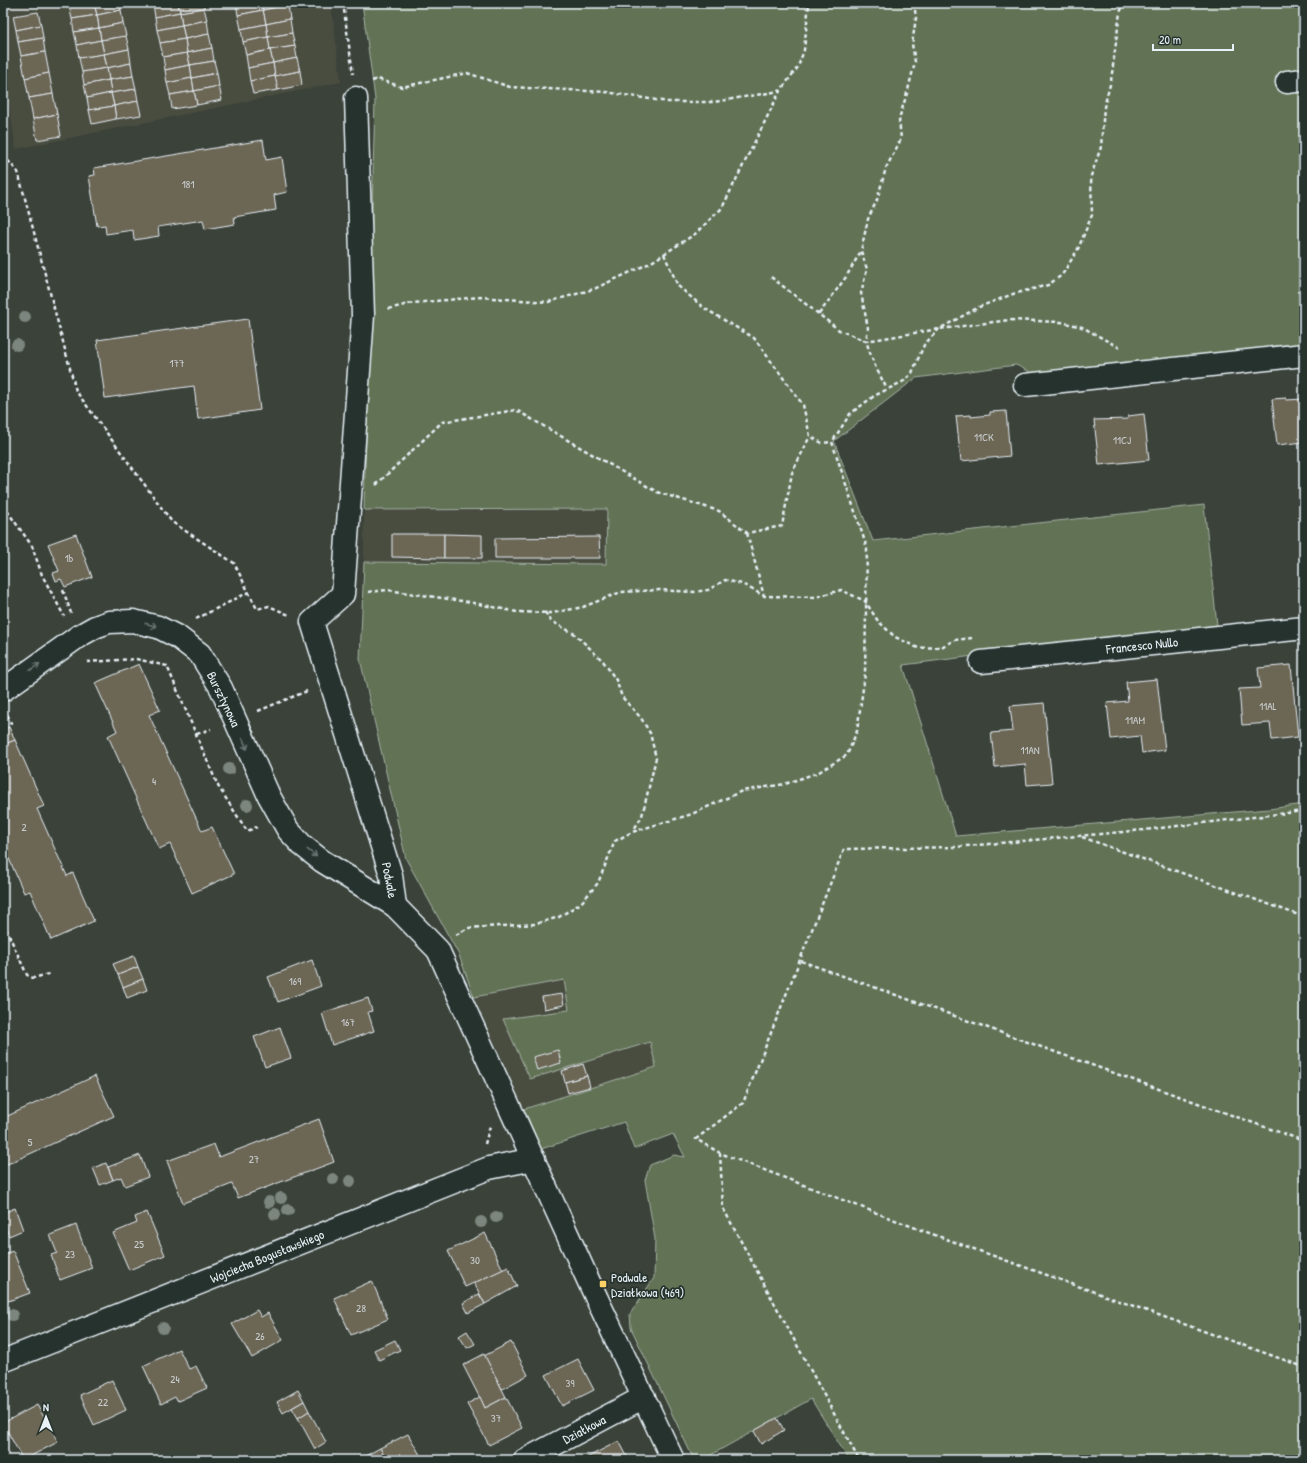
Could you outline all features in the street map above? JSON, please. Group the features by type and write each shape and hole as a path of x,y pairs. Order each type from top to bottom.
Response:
{"street":[{"path":"312,622 343,594 350,510 363,315 356,92"},
{"path":"1025,385 1304,355"},
{"name":"Bursztynowa","path":"3,690 95,627 122,621 147,624 169,632 200,654 213,673 269,796 288,830 302,845 322,861 395,906"},
{"name":"Podwale","path":"312,622 391,875 395,906 438,950 465,1014 534,1159 589,1282 673,1460"},
{"name":"Francesco Nullo","path":"981,662 1304,628"},
{"name":"Wojciecha Bogusławskiego","path":"3,1361 489,1168 534,1159"},
{"name":"Działkowa","path":"525,1460 644,1398"}],"path":[{"path":"342,3 356,92 378,79 402,87 467,73 510,87 606,92 668,102 714,102 780,91"},
{"path":"363,315 413,303 480,297 548,302 594,289 650,263 695,234 722,208 780,91 798,67 804,50 809,3"},
{"path":"819,314 846,277 861,251 868,219 877,200 886,168 901,139 899,119 915,62 912,44 916,18 914,3"},
{"path":"832,442 850,414 887,389 904,381 912,373 924,345 939,329 979,307 1013,294 1048,285 1062,275 1078,248 1092,215 1091,176 1101,146 1104,107 1111,81 1120,12 1125,3"},
{"path":"3,155 18,172 76,391 172,522 234,563 257,609 269,606 280,612 312,622"},
{"path":"861,251 867,269 861,293 868,328 866,341 874,364 887,389"},
{"path":"664,254 678,286 704,308 754,338 803,405 810,436 792,473 782,526 747,533"},
{"path":"771,277 839,330 866,341 939,329 1010,320 1061,322 1082,327 1127,352"},
{"path":"350,510 442,422 516,410 657,492 719,511 747,533 764,596"},
{"path":"810,436 822,443 832,442"},
{"path":"438,950 449,938 468,928 535,924 559,916 581,903 598,883 615,841 632,832 692,814 742,791 785,784 819,772 847,755 857,731 865,674 867,548 832,442"},
{"path":"3,505 32,546 42,574 66,621 73,641"},
{"path":"343,594 388,590 469,602 517,612 545,612 583,607 621,592 659,590 694,592 708,590 725,580 742,584 764,596 816,597 841,590 865,601 878,621 895,637 918,648 941,647 955,640 977,637"},
{"path":"169,632 249,592"},
{"path":"545,612 551,621 575,634 603,661 616,680 622,697 641,718 650,733 656,758 642,816 632,832"},
{"path":"83,662 136,659 167,666 218,786 247,832"},
{"path":"236,721 285,699"},
{"path":"197,734 215,728"},
{"path":"1304,811 1080,837 956,848 844,849 801,961 743,1103 696,1139 720,1153 921,1230 1304,1367"},
{"path":"1080,837 1304,917"},
{"path":"3,922 27,975 34,978 49,974"},
{"path":"801,961 1304,1141"},
{"path":"720,1153 723,1208 859,1460"}],"shaded area":[{"path":"3,3 331,3 341,82 16,149 3,68"},
{"path":"607,509 606,564 364,562 364,510"},
{"path":"633,966 656,1067 524,1109 474,997"}],"green space":[{"path":"362,3 1304,3 1304,347 1038,376 1016,365 916,378 834,441 873,541 1204,505 1217,625 903,665 956,836 1269,809 1304,804 1304,1460 849,1460 811,1399 702,1460 694,1460 631,1328 630,1314 654,1278 655,1239 645,1180 650,1165 674,1155 685,1157 673,1134 634,1149 624,1122 541,1149 524,1109 656,1067 650,1042 530,1079 503,1019 569,1010 564,980 474,997 459,955 406,859 360,659 364,562 606,564 607,509 364,510 375,99"}],"building":[{"path":"94,3 97,15 72,19 69,6"},
{"path":"94,3 120,3 121,10 97,15"},
{"path":"178,3 180,12 155,17 153,4"},
{"path":"178,3 204,3 204,8 180,12"},
{"path":"236,3 261,3 263,10 238,15"},
{"path":"261,3 287,3 288,5 263,10"},
{"path":"288,5 290,19 266,24 263,10"},
{"path":"204,8 207,20 182,25 180,12"},
{"path":"121,10 123,23 99,28 97,15"},
{"path":"263,10 266,24 241,29 238,15"},
{"path":"38,12 41,25 16,30 13,16"},
{"path":"180,12 182,25 157,30 155,17"},
{"path":"97,15 99,28 74,32 72,19"},
{"path":"290,19 292,33 268,37 266,24"},
{"path":"207,20 209,34 185,39 182,25"},
{"path":"123,23 126,36 101,40 99,28"},
{"path":"266,24 268,37 243,42 241,29"},
{"path":"41,25 43,38 18,42 16,30"},
{"path":"182,25 185,39 160,43 157,30"},
{"path":"99,28 101,40 77,45 74,32"},
{"path":"292,33 295,46 270,50 268,37"},
{"path":"209,34 212,48 187,53 185,39"},
{"path":"126,36 129,49 104,54 101,40"},
{"path":"268,37 270,50 246,55 243,42"},
{"path":"43,38 45,52 21,56 18,42"},
{"path":"185,39 187,53 163,57 160,43"},
{"path":"101,40 104,54 79,58 77,45"},
{"path":"295,46 297,58 273,63 270,50"},
{"path":"212,48 214,61 190,65 187,53"},
{"path":"129,49 131,63 107,68 104,54"},
{"path":"270,50 273,63 248,68 246,55"},
{"path":"45,52 49,73 25,78 21,56"},
{"path":"187,53 190,65 165,70 163,57"},
{"path":"104,54 107,68 82,72 79,58"},
{"path":"297,58 300,71 275,76 273,63"},
{"path":"214,61 217,73 192,78 190,65"},
{"path":"131,63 133,76 109,80 107,68"},
{"path":"273,63 275,76 250,81 248,68"},
{"path":"190,65 192,78 167,83 165,70"},
{"path":"107,68 109,80 84,85 82,72"},
{"path":"300,71 302,85 278,90 275,76"},
{"path":"49,73 53,94 29,98 25,78"},
{"path":"217,73 219,86 194,91 192,78"},
{"path":"133,76 136,89 111,93 109,80"},
{"path":"275,76 278,90 253,94 250,81"},
{"path":"192,78 194,91 170,95 167,83"},
{"path":"109,80 111,93 87,98 84,85"},
{"path":"219,86 222,100 197,105 194,91"},
{"path":"136,89 138,101 114,106 111,93"},
{"path":"194,91 197,105 172,109 170,95"},
{"path":"111,93 114,106 89,110 87,98"},
{"path":"53,94 57,114 33,119 29,98"},
{"path":"138,101 141,115 116,119 114,106"},
{"path":"114,106 116,119 92,124 89,110"},
{"path":"57,114 61,136 37,140 33,119"},
{"path":"263,140 266,160 282,157 287,192 274,195 276,210 234,217 235,224 205,229 203,220 158,227 159,236 134,240 133,230 106,234 105,225 97,226 89,176 95,175 94,168"},
{"path":"248,319 260,410 198,419 194,386 105,398 97,340"},
{"path":"1286,398 1286,400 1304,399 1304,442 1277,445 1272,399"},
{"path":"1006,411 1010,456 961,461 956,416 971,415 971,417 990,415 990,412"},
{"path":"1144,414 1149,460 1099,465 1094,420 1128,419 1128,416"},
{"path":"76,534 92,577 65,587 61,579 56,581 53,573 59,571 48,544"},
{"path":"392,534 444,534 444,558 392,557"},
{"path":"444,534 482,535 482,558 444,558"},
{"path":"599,537 600,558 495,558 495,538"},
{"path":"139,664 160,710 149,715 202,831 212,827 234,874 192,893 170,844 159,849 108,736 117,731 95,683"},
{"path":"1291,665 1298,737 1272,740 1270,723 1242,725 1239,689 1260,688 1258,668"},
{"path":"1157,679 1165,750 1142,753 1140,736 1111,739 1107,703 1128,701 1126,682"},
{"path":"1044,703 1052,783 1027,785 1025,764 995,767 991,733 1013,731 1010,706"},
{"path":"9,727 15,740 3,745 3,730"},
{"path":"15,740 44,806 37,809 67,876 73,873 94,921 51,940 30,891 24,893 3,845 3,745"},
{"path":"134,956 138,967 118,975 113,964"},
{"path":"312,960 321,986 278,1002 268,977"},
{"path":"138,967 143,979 123,987 118,975"},
{"path":"143,979 147,990 127,998 123,987"},
{"path":"562,994 564,1005 544,1009 542,997"},
{"path":"368,998 372,1011 368,1012 374,1031 332,1045 322,1013"},
{"path":"280,1027 291,1058 265,1067 254,1037"},
{"path":"558,1050 561,1063 537,1070 533,1057"},
{"path":"583,1064 587,1076 565,1082 562,1071"},
{"path":"95,1076 114,1116 3,1166 3,1118"},
{"path":"587,1076 590,1087 568,1093 565,1082"},
{"path":"319,1119 334,1162 238,1198 232,1184 183,1203 167,1161 214,1144 219,1157"},
{"path":"140,1155 148,1177 125,1186 121,1177 113,1180 108,1167"},
{"path":"106,1163 113,1180 100,1185 93,1168"},
{"path":"15,1208 23,1230 9,1236 3,1222 3,1213"},
{"path":"147,1212 165,1255 129,1270 113,1233 137,1223 135,1217"},
{"path":"76,1225 92,1268 60,1280 51,1255 57,1253 50,1235"},
{"path":"485,1233 503,1270 465,1287 448,1251"},
{"path":"13,1251 30,1293 3,1303 3,1254"},
{"path":"508,1267 517,1286 485,1304 474,1283"},
{"path":"372,1281 388,1319 351,1335 334,1298"},
{"path":"479,1294 485,1304 468,1313 463,1303"},
{"path":"257,1310 261,1317 268,1313 283,1340 252,1358 232,1324"},
{"path":"467,1331 475,1344 467,1348 459,1336"},
{"path":"395,1340 400,1350 379,1360 374,1350"},
{"path":"511,1342 528,1375 502,1389 484,1356"},
{"path":"179,1349 189,1369 196,1366 207,1388 178,1401 175,1397 161,1404 143,1366"},
{"path":"484,1354 506,1397 485,1408 463,1365"},
{"path":"578,1359 594,1390 562,1406 546,1375"},
{"path":"112,1380 126,1410 94,1425 80,1395"},
{"path":"298,1390 304,1401 283,1413 277,1402"},
{"path":"480,1397 485,1408 506,1397 522,1428 489,1445 467,1404"},
{"path":"304,1401 309,1411 298,1418 292,1408"},
{"path":"37,1405 58,1442 23,1460 3,1423"},
{"path":"309,1411 326,1442 315,1449 298,1418"},
{"path":"777,1418 784,1430 761,1444 754,1431"},
{"path":"408,1434 423,1460 387,1460 380,1448"},
{"path":"619,1441 629,1460 584,1460 584,1459"},
{"path":"380,1448 387,1460 358,1460"}],"place":[{"name":"Podwale Działkowa (469)","path":"603,1284"}]}
